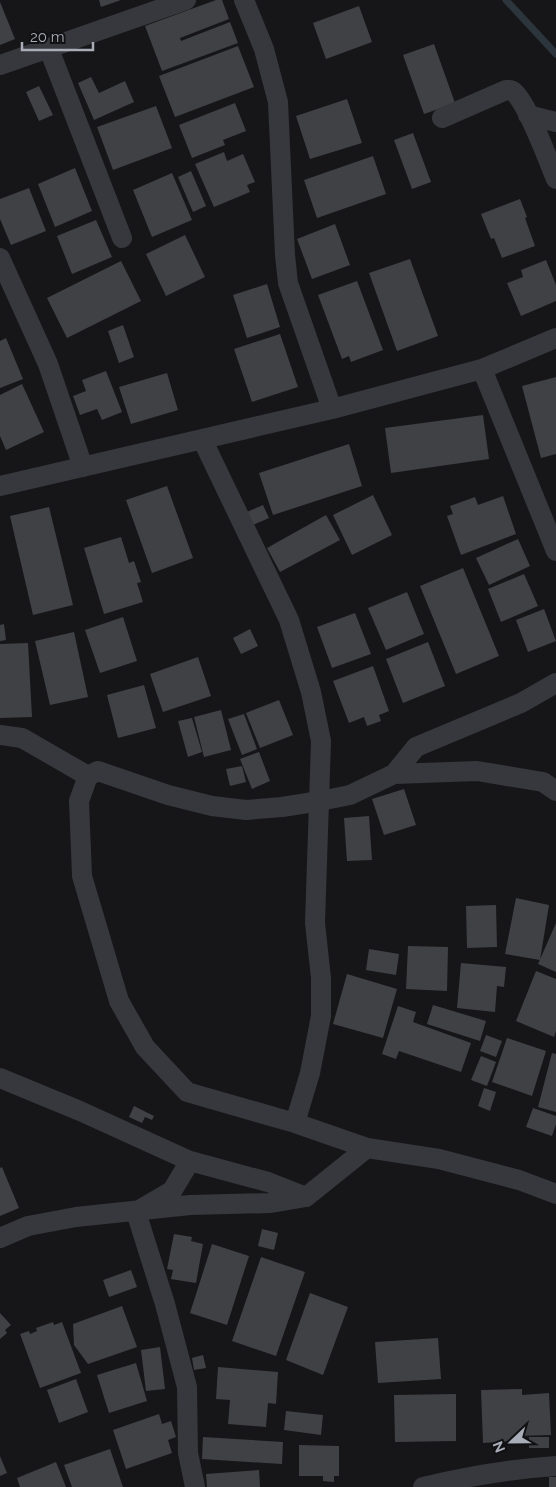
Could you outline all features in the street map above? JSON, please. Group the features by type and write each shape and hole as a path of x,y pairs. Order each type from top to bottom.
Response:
{"street":[{"path":"0,65 186,0"},
{"path":"244,0 264,49 278,102 288,283 332,409"},
{"path":"49,49 122,238"},
{"path":"442,118 506,90 515,93 554,165"},
{"path":"528,115 556,122"},
{"path":"0,258 48,364 83,467"},
{"path":"0,486 332,409 482,369 556,338"},
{"path":"482,369 556,551"},
{"path":"203,440 289,620 311,692 321,741 315,923 321,978 320,1016 310,1073 295,1123"},
{"path":"394,774 416,747 521,703 556,683"},
{"path":"0,735 22,738 88,776"},
{"path":"556,791 542,782 477,771 394,774 350,794 282,807 246,810 212,806 168,795 98,771 88,776 79,800 82,876 119,1001 145,1047 187,1092 295,1123 367,1148 439,1159 519,1180 556,1194"},
{"path":"0,1078 80,1110 190,1160 268,1182 306,1197"},
{"path":"0,1238 28,1226 76,1217 190,1205 271,1203 306,1197 367,1148"},
{"path":"136,1212 172,1191 190,1160"},
{"path":"136,1212 165,1304 187,1387 188,1453 195,1487"},
{"path":"423,1487 508,1470 556,1466"}],"building":[{"path":"99,0 121,0 101,7"},
{"path":"216,0 222,0 229,19 180,38 181,41 230,22 238,43 162,71 145,26"},
{"path":"0,2 15,39 0,45"},
{"path":"359,6 372,42 326,59 313,23"},
{"path":"434,44 455,103 424,114 403,55"},
{"path":"238,46 254,87 175,117 159,76"},
{"path":"91,77 99,93 125,81 134,102 94,120 78,83"},
{"path":"39,86 53,115 39,121 26,92"},
{"path":"347,99 362,143 310,159 296,116"},
{"path":"235,103 246,131 223,140 225,145 192,158 179,125"},
{"path":"156,106 172,148 113,170 97,127"},
{"path":"413,133 431,182 412,189 394,140"},
{"path":"224,152 227,161 243,154 255,182 247,185 250,192 214,207 195,164"},
{"path":"373,156 386,194 317,218 304,180"},
{"path":"75,168 92,211 55,227 38,184"},
{"path":"191,171 206,206 193,212 178,177"},
{"path":"172,173 192,220 152,237 133,190"},
{"path":"29,188 46,231 11,245 0,219 0,199"},
{"path":"520,199 535,246 502,258 494,238 491,239 481,214"},
{"path":"96,220 112,257 72,274 57,236"},
{"path":"335,224 350,265 312,279 297,239"},
{"path":"185,235 205,277 166,296 146,254"},
{"path":"410,259 438,336 397,351 369,273"},
{"path":"546,260 556,285 556,301 521,316 507,283 523,277 521,270"},
{"path":"121,261 141,301 67,338 47,298"},
{"path":"357,281 383,350 351,362 349,356 342,359 318,295"},
{"path":"267,284 280,327 247,338 233,295"},
{"path":"123,325 134,357 119,363 108,331"},
{"path":"280,334 298,387 252,402 234,349"},
{"path":"6,338 23,379 0,388 0,341"},
{"path":"106,371 122,412 102,420 97,409 80,415 73,396 86,391 82,380"},
{"path":"167,373 178,410 131,424 119,387"},
{"path":"556,377 556,454 541,458 522,386"},
{"path":"22,384 44,432 6,450 0,436 0,395"},
{"path":"483,415 489,459 391,473 385,428"},
{"path":"349,444 362,486 273,515 259,473"},
{"path":"167,486 193,558 152,573 126,500"},
{"path":"373,495 392,535 352,555 333,515"},
{"path":"503,496 516,534 461,555 447,516 453,514 450,506 475,497 478,505"},
{"path":"263,505 269,518 253,525 247,512"},
{"path":"49,507 73,605 33,615 10,516"},
{"path":"326,515 340,540 280,572 267,548"},
{"path":"121,537 129,563 134,561 141,582 137,583 143,602 104,614 84,548"},
{"path":"518,539 530,566 489,585 476,558"},
{"path":"463,568 499,656 456,674 420,586"},
{"path":"524,574 538,606 501,622 488,589"},
{"path":"407,592 424,634 386,650 368,608"},
{"path":"544,609 556,641 528,652 516,620"},
{"path":"355,613 371,654 332,668 317,627"},
{"path":"123,617 137,661 100,673 85,630"},
{"path":"4,624 6,640 0,641 0,625"},
{"path":"250,629 258,646 241,654 233,638"},
{"path":"74,632 88,697 50,705 35,641"},
{"path":"428,642 445,686 403,703 386,659"},
{"path":"28,643 32,717 0,718 0,644"},
{"path":"198,657 211,696 163,712 150,674"},
{"path":"373,666 389,711 379,715 381,721 367,726 364,717 349,723 333,681"},
{"path":"144,685 156,728 118,738 107,695"},
{"path":"279,700 293,735 260,748 246,713"},
{"path":"221,710 231,750 204,757 194,717"},
{"path":"244,714 257,749 242,755 228,719"},
{"path":"192,718 202,752 188,757 178,721"},
{"path":"259,752 270,781 252,789 240,759"},
{"path":"242,766 246,782 230,786 226,769"},
{"path":"404,789 416,825 384,835 372,799"},
{"path":"369,816 372,860 347,861 344,818"},
{"path":"516,898 549,905 540,960 505,954"},
{"path":"496,905 497,947 467,948 466,906"},
{"path":"556,923 556,972 538,964"},
{"path":"408,946 448,947 447,991 406,989"},
{"path":"369,949 399,954 396,975 366,970"},
{"path":"461,963 506,967 504,987 497,986 495,1012 457,1008"},
{"path":"536,971 556,979 556,1031 554,1037 516,1021"},
{"path":"347,974 397,989 383,1038 333,1024"},
{"path":"433,1005 486,1021 480,1041 427,1024"},
{"path":"398,1006 416,1012 413,1022 471,1043 461,1072 399,1051 396,1059 382,1054"},
{"path":"486,1035 502,1041 496,1057 480,1051"},
{"path":"507,1038 546,1051 532,1096 492,1082"},
{"path":"552,1053 556,1054 556,1112 538,1107"},
{"path":"481,1056 496,1062 487,1086 471,1080"},
{"path":"484,1088 496,1092 490,1111 478,1106"},
{"path":"134,1106 154,1116 152,1120 145,1117 142,1123 129,1117"},
{"path":"533,1108 556,1116 556,1124 552,1136 526,1127"},
{"path":"2,1167 19,1208 0,1216 0,1168"},
{"path":"262,1229 278,1233 274,1250 258,1246"},
{"path":"174,1234 192,1237 191,1241 203,1244 196,1283 171,1279 173,1270 167,1269"},
{"path":"212,1244 249,1256 227,1325 190,1313"},
{"path":"261,1257 305,1272 276,1356 232,1341"},
{"path":"131,1270 137,1287 109,1297 103,1280"},
{"path":"310,1293 348,1307 323,1375 286,1360"},
{"path":"122,1306 137,1347 88,1364 74,1345 73,1324"},
{"path":"0,1313 11,1325 5,1330 7,1333 0,1339"},
{"path":"53,1322 54,1325 62,1322 81,1373 40,1388 20,1334 29,1331 30,1334 37,1331 36,1328"},
{"path":"438,1338 441,1379 378,1383 375,1342"},
{"path":"160,1347 165,1389 146,1391 141,1350"},
{"path":"203,1355 206,1368 194,1370 192,1358"},
{"path":"136,1363 147,1401 109,1413 97,1375"},
{"path":"218,1367 278,1372 276,1404 268,1403 266,1427 228,1424 230,1400 216,1399"},
{"path":"76,1379 88,1412 59,1423 47,1390"},
{"path":"522,1389 522,1395 549,1393 551,1435 514,1436 514,1441 483,1443 481,1390"},
{"path":"456,1394 456,1441 395,1442 394,1395"},
{"path":"286,1411 323,1415 321,1435 284,1430"},
{"path":"159,1414 162,1424 171,1421 176,1437 168,1440 172,1453 126,1469 113,1430"},
{"path":"203,1437 283,1442 282,1464 202,1459"},
{"path":"529,1437 549,1437 549,1448 529,1448"},
{"path":"299,1445 339,1446 339,1476 334,1476 334,1482 323,1481 323,1476 299,1476"},
{"path":"110,1449 123,1487 72,1487 64,1465"},
{"path":"0,1456 7,1473 0,1476"},
{"path":"56,1462 66,1487 20,1487 17,1478"},
{"path":"259,1470 260,1487 207,1487 206,1474"},
{"path":"549,1477 556,1477 556,1487 549,1487"}],"waterway":[{"path":"506,0 556,54"}]}
